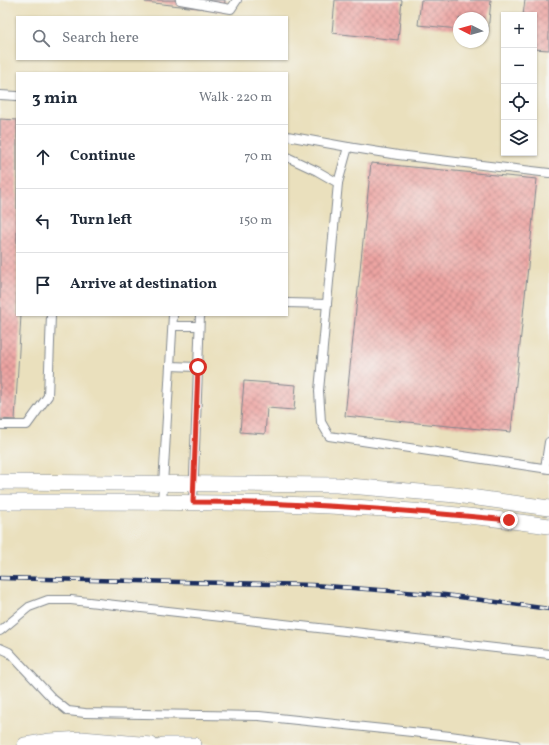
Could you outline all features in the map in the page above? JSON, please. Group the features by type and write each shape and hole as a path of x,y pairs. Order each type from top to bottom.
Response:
{"street":[{"path":"0,482 337,485 456,495 549,508"},
{"path":"0,502 238,502 395,510 509,520 549,526"},
{"path":"25,745 50,741 82,739 151,745"},
{"path":"163,745 194,745"}],"lane":[{"path":"180,0 231,9 237,0"},
{"path":"0,95 16,96"},
{"path":"288,136 398,155 549,173"},
{"path":"348,146 338,183 319,391 321,422 329,436 547,468 549,442"},
{"path":"288,157 338,183"},
{"path":"288,303 327,304"},
{"path":"0,425 27,425 48,396 52,316"},
{"path":"162,502 173,316"},
{"path":"193,502 200,316"},
{"path":"173,326 199,326"},
{"path":"170,366 198,367"},
{"path":"0,631 29,607 48,600 71,600 549,654"},
{"path":"0,648 9,652 53,698 68,711 85,713 259,716 450,736 516,745"}],"building":[{"path":"145,0 225,0 224,11 145,2"},
{"path":"335,0 402,0 398,40 332,33"},
{"path":"421,0 491,0 489,21 489,12 453,12 453,28 418,25"},
{"path":"525,0 549,0 549,50 537,49 537,12 523,12"},
{"path":"0,119 16,120 16,316 21,316 15,420 0,419"},
{"path":"371,163 537,179 511,432 345,416"},
{"path":"244,381 296,385 294,410 267,408 265,434 240,432"}],"railway":[{"path":"0,578 313,585 445,595 549,609"}],"route":[{"path":"198,367 193,502 238,502 395,510 509,520"}]}
